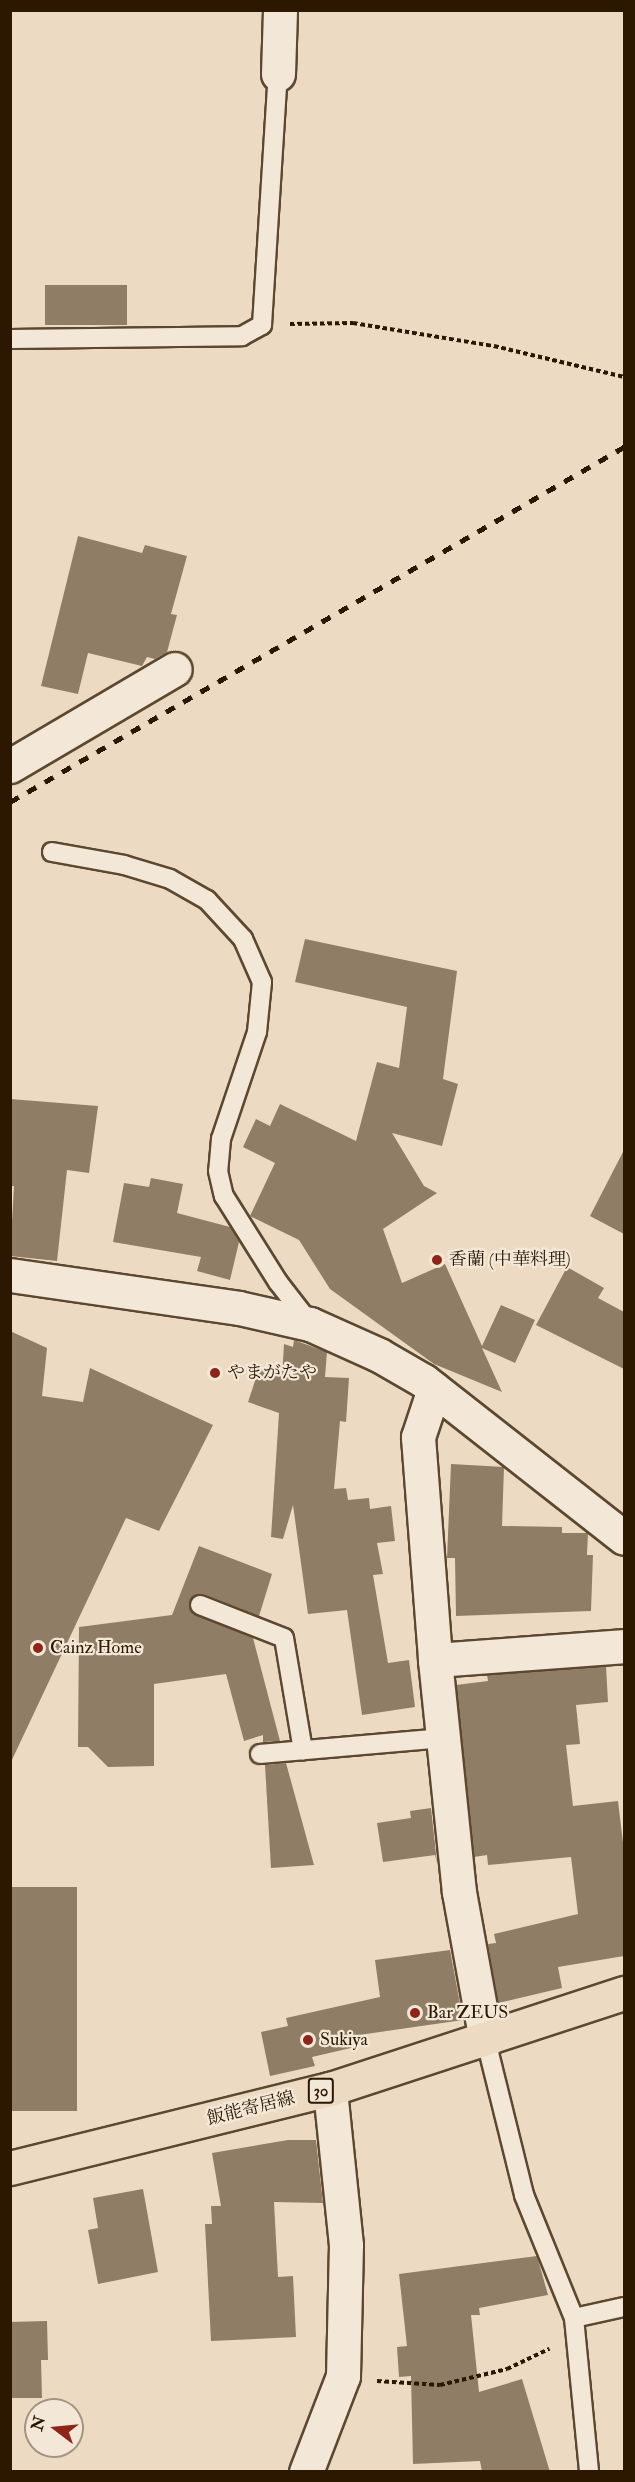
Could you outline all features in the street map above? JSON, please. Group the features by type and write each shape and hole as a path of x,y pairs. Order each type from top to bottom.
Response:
{"main road":[{"name":"飯能寄居線","path":"10,2168 330,2089 486,2041 624,1993"}],"street":[{"path":"278,74 280,10"},
{"path":"10,766 175,669"},
{"path":"10,1275 239,1308 310,1324 379,1355 434,1389 624,1538"},
{"path":"434,1389 418,1437 435,1660 459,1892 486,2041"},
{"path":"435,1660 624,1646"},
{"path":"306,2472 344,2376 346,2245 330,2089"}],"lane":[{"path":"10,339 242,336 262,325 278,74"},
{"path":"52,852 124,865 170,879 207,900 243,939 262,982 257,1032 221,1139 218,1171 224,1196 278,1282 310,1324"},
{"path":"200,1605 284,1638 303,1750"},
{"path":"260,1754 443,1738"},
{"path":"486,2041 524,2195 574,2318 589,2472"},
{"path":"574,2318 624,2307"}],"path":[{"path":"262,325 353,323 494,346 624,377"},
{"path":"344,2376 395,2384 440,2385 507,2369 575,2336"}],"building":[{"path":"45,285 127,285 127,325 45,325"},
{"path":"78,536 142,553 145,545 187,556 171,614 177,615 167,652 155,659 147,657 142,666 88,653 78,694 41,686"},
{"path":"305,939 457,971 443,1079 458,1084 442,1146 392,1133 424,1186 437,1193 383,1229 402,1283 445,1264 482,1346 501,1305 535,1320 515,1363 482,1348 502,1392 434,1364 330,1289 299,1240 250,1216 275,1163 243,1147 256,1119 270,1126 280,1104 356,1141 377,1062 399,1068 407,1007 295,982"},
{"path":"10,1099 98,1106 89,1173 67,1170 57,1261 10,1256 14,1186 10,1186"},
{"path":"624,1150 624,1234 590,1216"},
{"path":"151,1178 183,1184 177,1213 230,1227 239,1242 230,1280 197,1271 201,1257 113,1242 124,1183 149,1187"},
{"path":"567,1267 604,1288 598,1298 624,1312 624,1369 536,1325"},
{"name":"Cainz Home","path":"10,1331 47,1348 42,1396 83,1402 90,1368 213,1425 159,1531 126,1518 10,1764"},
{"path":"294,1340 327,1352 325,1377 349,1378 346,1422 340,1421 334,1489 346,1488 348,1500 369,1498 370,1509 391,1506 395,1541 377,1543 383,1574 373,1575 388,1663 409,1660 415,1707 362,1715 347,1610 308,1614 293,1505 283,1539 271,1537 279,1413 248,1402 259,1369 282,1377 284,1344 293,1347"},
{"path":"451,1464 504,1467 502,1526 562,1527 562,1533 588,1533 587,1555 593,1555 591,1611 456,1616 455,1558 447,1558"},
{"path":"199,1546 272,1574 259,1616 204,1594 193,1596 189,1606 196,1615 253,1638 280,1741 263,1742 263,1735 244,1741 226,1674 154,1684 154,1766 108,1767 88,1747 78,1747 79,1627 172,1615"},
{"path":"606,1666 608,1702 576,1705 580,1744 566,1745 573,1806 618,1801 624,1851 624,1956 558,1967 562,1988 498,2003 488,1944 496,1943 494,1934 578,1914 571,1857 488,1865 487,1855 474,1857 456,1685 488,1681 487,1675"},
{"path":"286,1763 314,1865 271,1868 265,1765"},
{"path":"431,1808 437,1863 435,1855 383,1862 377,1823 411,1818 410,1811"},
{"path":"10,1887 77,1887 77,2111 10,2111"},
{"path":"450,1950 463,2020 352,2036 355,2047 312,2057 315,2066 270,2076 261,2032 288,2026 286,2018 380,1997 375,1960"},
{"path":"288,2140 316,2140 323,2203 274,2202 278,2277 293,2276 296,2337 211,2341 205,2224 212,2224 211,2206 221,2206 212,2153"},
{"path":"143,2189 158,2272 98,2284 88,2230 98,2228 93,2198"},
{"path":"537,2256 548,2295 479,2308 480,2315 471,2315 479,2392 522,2379 550,2472 482,2472 480,2461 413,2464 411,2376 399,2377 397,2347 407,2346 399,2274"},
{"path":"47,2321 48,2360 41,2360 42,2398 10,2398 10,2322"}],"railway":[{"path":"10,802 624,447"}],"place":[{"name":"香蘭 (中華料理)","path":"437,1260"},
{"name":"やまがたや","path":"215,1373"},
{"name":"Cainz Home","path":"38,1648"},
{"name":"Bar ZEUS","path":"415,2013"},
{"name":"Sukiya","path":"308,2040"}]}
